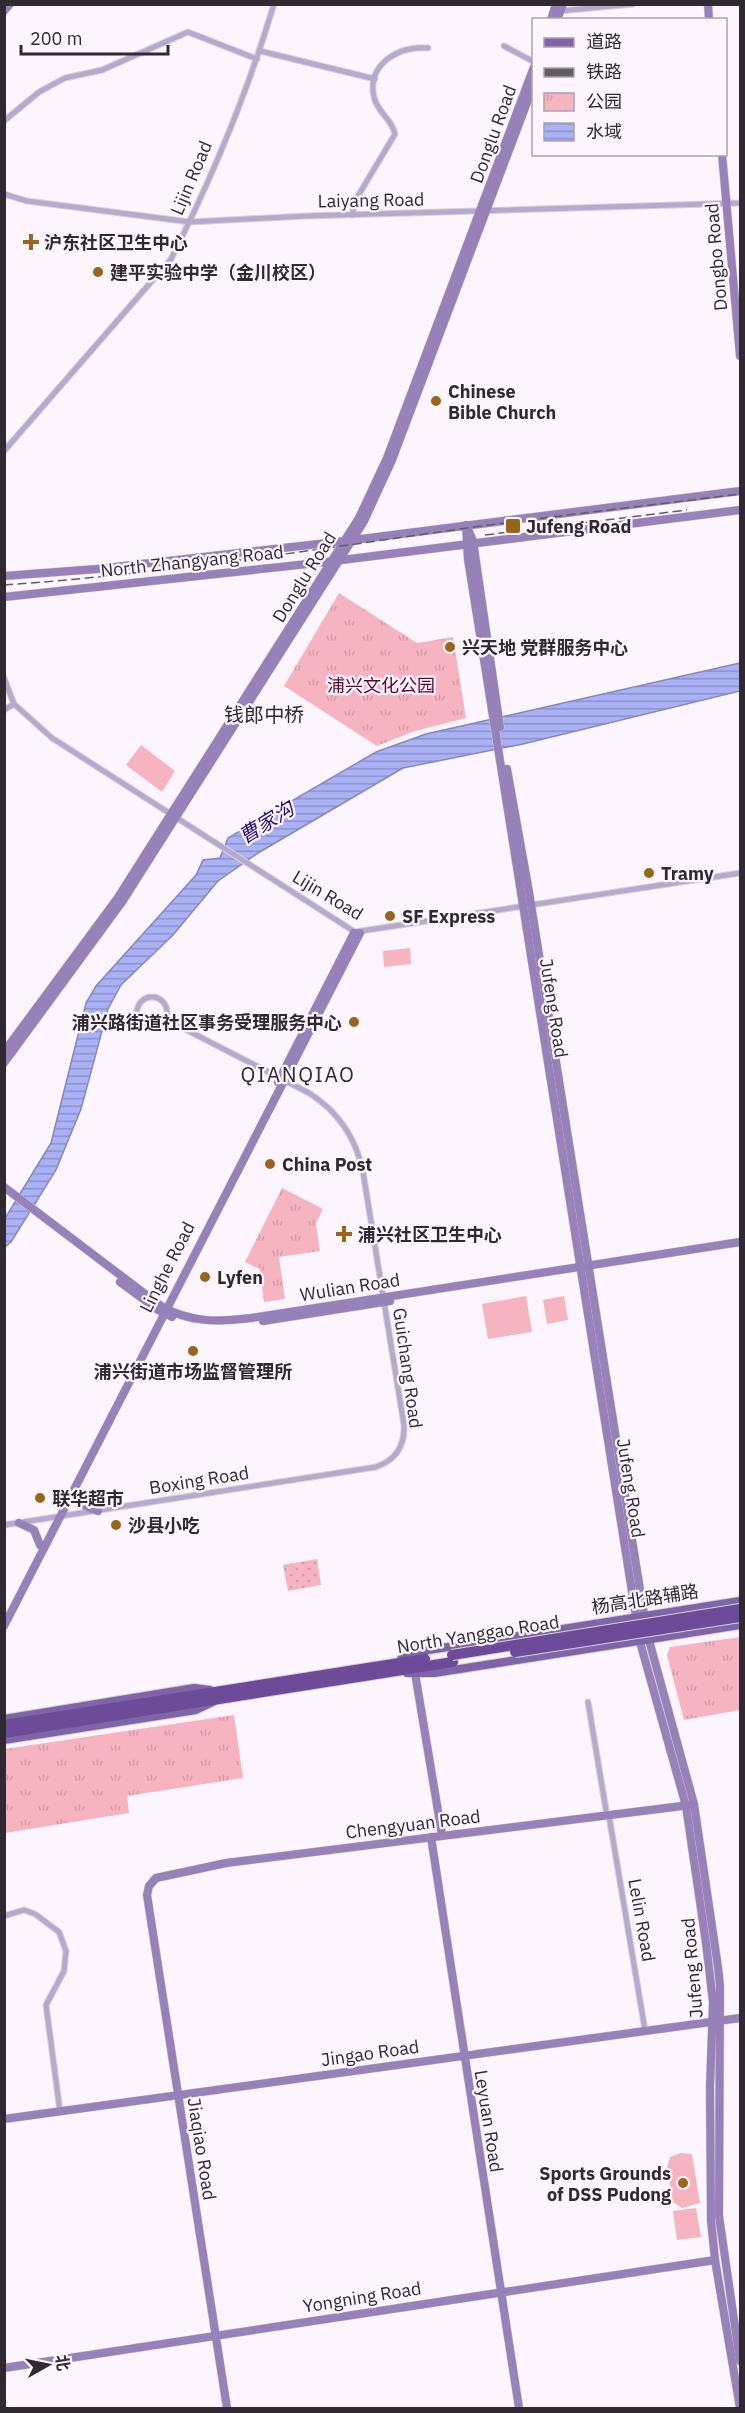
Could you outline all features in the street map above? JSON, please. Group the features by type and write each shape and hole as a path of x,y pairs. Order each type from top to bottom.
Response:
{"highway":[{"name":"North Yanggao Road","path":"110,1712 379,1670 741,1609"},
{"name":"North Yanggao Road","path":"452,1658 741,1617"},
{"path":"4,1725 110,1712"},
{"path":"4,1733 110,1712"}],"main road":[{"path":"4,11 10,4"},
{"name":"Donglu Road","path":"482,212 532,73"},
{"name":"Donglu Road","path":"4,1052 99,925 349,540 383,467 532,89"},
{"name":"Dongbo Road","path":"722,156 741,356"},
{"name":"North Zhangyang Road","path":"4,576 97,569 349,540 741,490"},
{"name":"North Zhangyang Road","path":"4,597 336,560 741,510"},
{"name":"Jufeng Road","path":"466,525 644,1640 690,1805 718,1967 710,2167 740,2409"},
{"name":"Donglu Road","path":"4,1063 104,928 172,815"},
{"name":"Linghe Road","path":"4,1615 40,1545 75,1488 357,932"},
{"name":"Wulian Road","path":"6,1191 164,1311 197,1320 226,1321 741,1244"},
{"name":"Linghe Road","path":"4,1626 164,1311"},
{"path":"75,1488 81,1504 98,1511"},
{"path":"19,1523 34,1530 40,1545"},
{"name":"杨高北路辅路","path":"379,1670 429,1650 741,1601"},
{"path":"379,1670 434,1673 741,1625"},
{"path":"416,1673 442,1835"},
{"name":"North Yanggao Road","path":"4,1719 194,1688 220,1695"},
{"name":"North Yanggao Road","path":"4,1740 196,1710 220,1695"},
{"name":"Chengyuan Road","path":"147,1895 149,1886 156,1878 191,1870 442,1835 690,1805"},
{"name":"Leyuan Road","path":"431,1837 519,2409"},
{"name":"Jiaqiao Road","path":"147,1895 227,2409"},
{"name":"Jingao Road","path":"4,2119 741,2018"},
{"name":"Jufeng Road","path":"720,2260 739,2338 741,2361"},
{"name":"Yongning Road","path":"4,2368 501,2291 720,2260"}],"street":[{"name":"Lijin Road","path":"4,451 166,266 189,222 257,59 274,4"},
{"path":"557,12 633,4"},
{"path":"4,122 39,92 65,78 102,70 188,32 257,59"},
{"path":"504,46 532,61"},
{"path":"352,215 356,201 395,134 393,126 374,99 375,79 392,55 404,49 428,48"},
{"path":"260,51 375,79"},
{"name":"Laiyang Road","path":"4,194 27,201 189,222 741,203"},
{"name":"Lijin Road","path":"4,678 14,704 60,744 357,932 741,873"},
{"path":"4,710 14,704"},
{"name":"Guichang Road","path":"177,1025 163,1000 155,997 144,999 138,1005 137,1013 142,1024 149,1027 177,1025 282,1079 329,1108 352,1138 363,1173 404,1425 403,1442 396,1455"},
{"path":"160,1025 168,1011"},
{"name":"Boxing Road","path":"4,1525 376,1467 396,1455"},
{"name":"Lelin Road","path":"588,1702 645,2030"},
{"path":"4,1916 24,1910 35,1914 59,1932 66,1951 64,1971 46,2005 60,2111"}],"green space":[{"name":"浦兴文化公园","path":"339,593 417,643 453,637 466,718 415,731 377,746 284,686"},
{"path":"141,745 175,771 162,792 126,765"},
{"path":"410,948 411,964 384,967 383,951"},
{"path":"282,1188 323,1209 316,1223 320,1251 279,1257 285,1299 264,1302 260,1269 245,1262"},
{"path":"526,1296 532,1332 488,1339 482,1304"},
{"path":"564,1296 568,1320 547,1324 543,1300"},
{"path":"317,1559 321,1585 288,1591 283,1565"},
{"path":"740,1637 740,1710 684,1720 667,1655 670,1647"},
{"path":"234,1715 243,1778 127,1796 129,1813 5,1833 5,1749"},
{"name":"Sports Grounds of DSS Pudong","path":"681,2153 692,2154 700,2203 682,2208 673,2202 667,2168 670,2157"},
{"name":"Sports Grounds of DSS Pudong","path":"696,2208 701,2237 677,2240 673,2211"}],"water":[{"name":"曹家沟","path":"740,663 740,691 523,744 403,768 258,853 218,881 173,935 121,985 108,1009 81,1109 56,1170 11,1242 5,1247 4,1220 51,1143 86,1003 96,986 196,875 203,860 220,858 228,838 376,752 426,734"}],"railway":[{"path":"4,585 181,568 507,523 740,494"},
{"path":"485,535 687,510"}],"place":[{"name":"沪东社区卫生中心","path":"31,242"},
{"name":"建平实验中学（金川校区）","path":"98,272"},
{"name":"Chinese Bible Church","path":"436,401"},
{"name":"Jufeng Road","path":"513,526"},
{"name":"兴天地 党群服务中心","path":"450,647"},
{"name":"Tramy","path":"649,873"},
{"name":"SF Express","path":"390,916"},
{"name":"浦兴路街道社区事务受理服务中心","path":"354,1022"},
{"name":"China Post","path":"270,1164"},
{"name":"浦兴社区卫生中心","path":"344,1234"},
{"name":"Lyfen","path":"205,1277"},
{"name":"浦兴街道市场监督管理所","path":"193,1351"},
{"name":"联华超市","path":"40,1498"},
{"name":"沙县小吃","path":"116,1525"},
{"name":"Sports Grounds of DSS Pudong","path":"683,2183"}],"district":[{"name":"钱郎中桥","path":"264,714"},
{"name":"QIANQIAO","path":"298,1074"}]}
